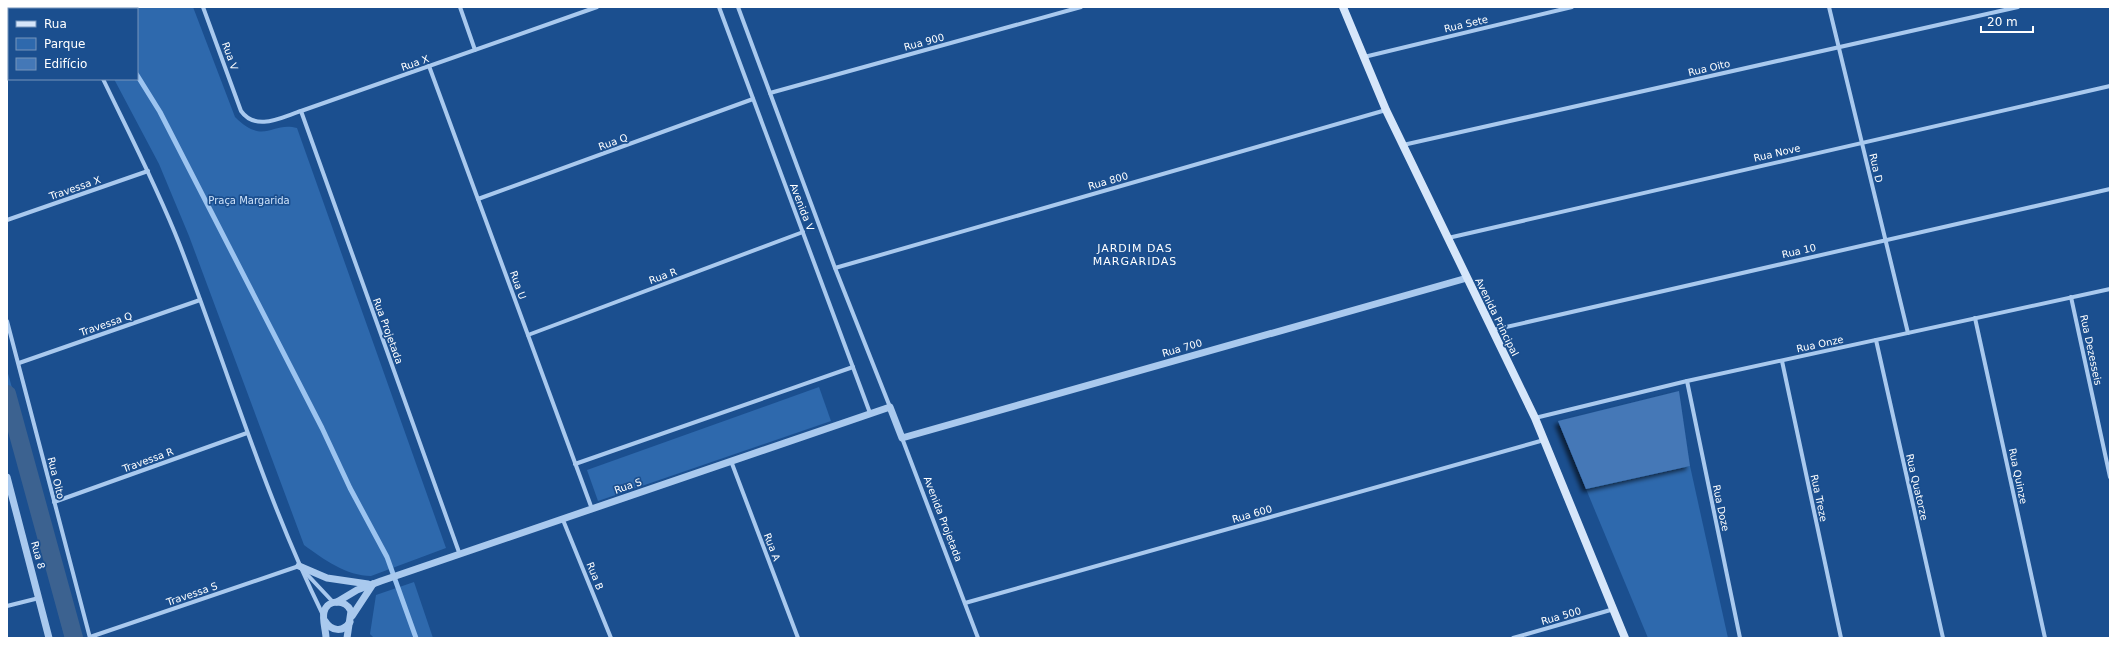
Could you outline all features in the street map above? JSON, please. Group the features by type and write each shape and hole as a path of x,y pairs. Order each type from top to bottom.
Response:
{"main road":[{"name":"Avenida Principal","path":"1343,7 1386,110 1535,418 1626,638"}],"street":[{"name":"Rua V","path":"203,7 241,111"},
{"path":"460,7 476,50"},
{"name":"Rua X","path":"241,111 252,121 263,123 597,7"},
{"name":"Avenida V","path":"719,7 870,413"},
{"name":"Avenida V","path":"738,7 835,268 890,407"},
{"name":"Rua 900","path":"770,93 1081,7"},
{"name":"Rua Sete","path":"1364,57 1572,7"},
{"name":"Rua D","path":"1829,7 1884,240 1908,333"},
{"name":"Rua Oito","path":"1403,145 2018,7"},
{"name":"Rua U","path":"429,66 592,510"},
{"path":"103,80 148,171 178,243 200,300 247,433 299,566 324,619 331,628 340,629 349,624 351,618 373,584 342,582 327,578 299,566"},
{"name":"Rua Nove","path":"1448,238 2110,86"},
{"name":"Rua Q","path":"478,199 753,99"},
{"name":"Rua 800","path":"835,268 1386,110"},
{"name":"Rua Projetada","path":"301,111 460,555"},
{"name":"Travessa X","path":"7,220 148,171"},
{"name":"Rua 10","path":"1492,330 2110,189"},
{"name":"Rua R","path":"528,335 803,232"},
{"name":"Rua 700","path":"902,438 1467,278"},
{"name":"Rua Onze","path":"1535,418 1687,381 2110,289"},
{"name":"Rua Dezesseis","path":"2071,297 2110,477"},
{"name":"Travessa Q","path":"18,363 200,300"},
{"name":"Rua Quinze","path":"1975,318 2045,638"},
{"name":"Rua Oito","path":"7,321 90,638"},
{"name":"Rua Quatorze","path":"1876,340 1943,638"},
{"name":"Rua Treze","path":"1782,360 1841,638"},
{"path":"575,464 853,366"},
{"name":"Rua Doze","path":"1687,381 1740,638"},
{"name":"Rua S","path":"335,602 357,590 381,581 890,407"},
{"name":"Avenida Projetada","path":"890,407 978,638"},
{"name":"Travessa R","path":"54,502 247,433"},
{"name":"Rua 600","path":"965,603 1544,440"},
{"name":"Rua A","path":"731,461 798,638"},
{"name":"Rua 8","path":"7,476 49,638"},
{"name":"Rua B","path":"563,520 611,638"},
{"path":"299,566 335,602 350,607 351,618 347,638"},
{"name":"Travessa S","path":"90,638 299,566"},
{"path":"7,606 39,598"},
{"path":"326,638 324,619 326,608 335,602"},
{"name":"Rua 500","path":"1513,638 1614,609"}],"green space":[{"name":"Praça Margarida","path":"193,7 235,117 245,126 253,130 268,131 281,127 297,128 446,548 371,576 344,570 319,556 304,545 189,236 159,164 115,80 138,80 138,8 76,8"},
{"path":"7,370 82,638 65,638 7,420"},
{"path":"819,387 831,421 598,501 587,470"},
{"path":"1690,466 1728,638 1648,638 1586,489"},
{"path":"414,582 433,638 374,638 370,634 376,595"}],"building":[{"path":"1679,391 1690,466 1586,489 1558,421"}],"waterway":[{"path":"138,77 160,112 322,428 350,488 387,557 416,638"},
{"path":"7,394 74,638"}],"district":[{"name":"JARDIM DAS MARGARIDAS","path":"1135,254"}]}
